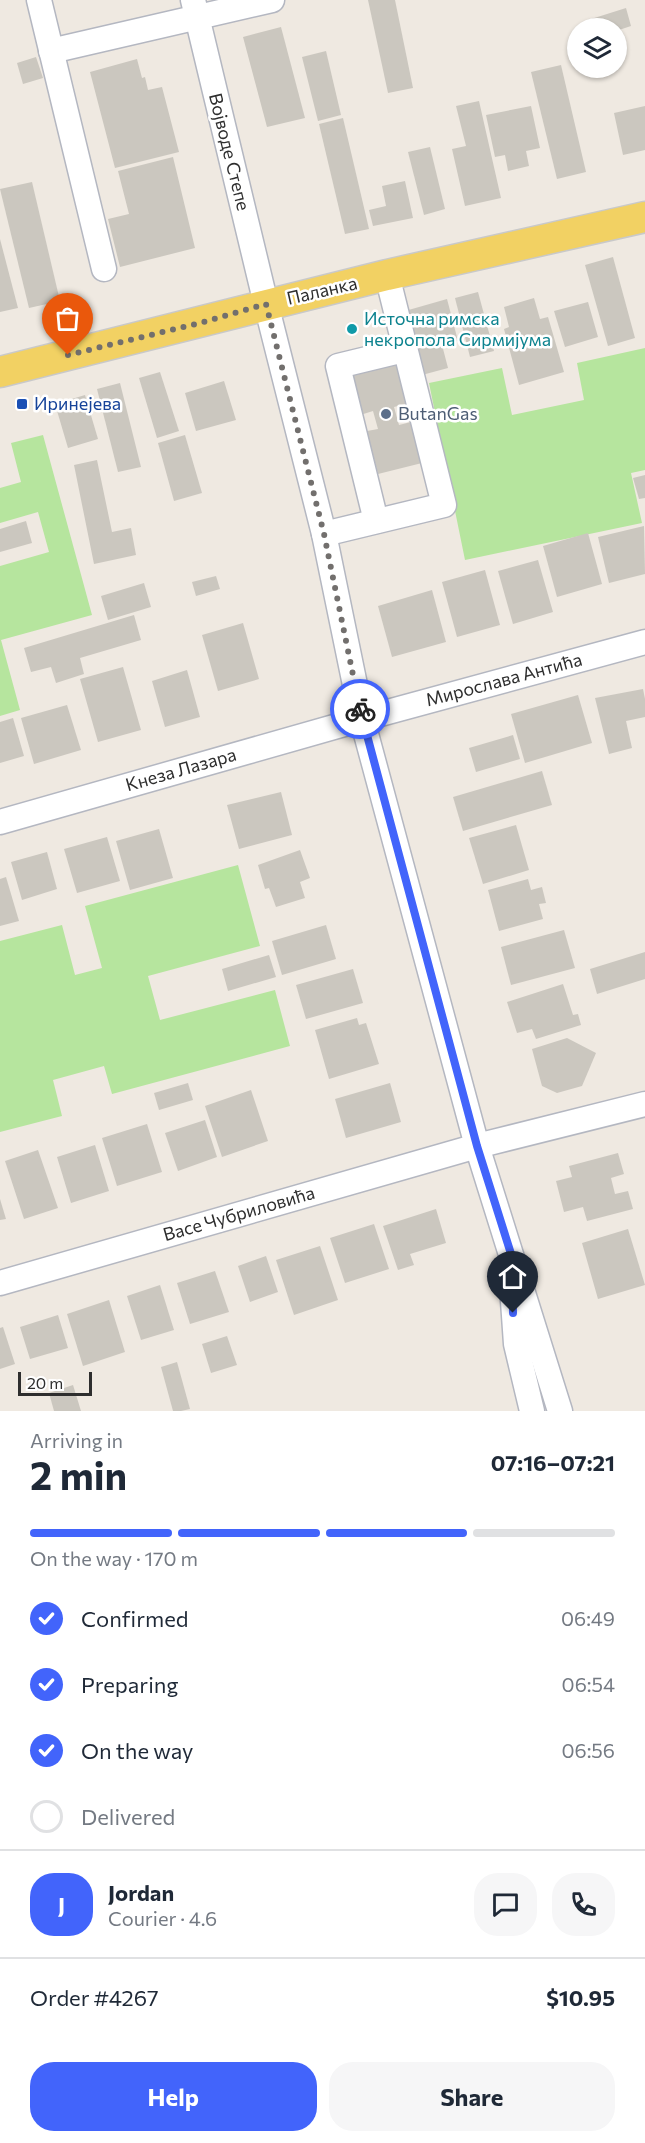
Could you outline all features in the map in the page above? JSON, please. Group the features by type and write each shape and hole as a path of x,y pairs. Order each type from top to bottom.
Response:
{"main road":[{"name":"Паланка","path":"0,372 387,275 645,218"}],"street":[{"path":"39,0 104,269"},
{"path":"51,51 194,9 272,0"},
{"name":"Војводе Степе","path":"194,9 266,304"},
{"path":"324,534 444,505 387,275"},
{"path":"266,304 324,534 362,719 477,1146 560,1411"},
{"path":"376,521 338,366 404,350"},
{"name":"Мирослава Антића","path":"362,719 645,642"},
{"name":"Кнеза Лазара","path":"0,822 362,719"},
{"name":"Васе Чубриловића","path":"0,1283 477,1146 645,1104"},
{"path":"512,1257 516,1344 532,1411"}],"green space":[{"path":"645,348 645,470 631,473 642,523 465,560 429,383 502,368 512,415 584,400 577,363"},
{"path":"43,435 92,615 1,640 20,710 0,716 0,566 49,552 38,512 0,523 0,488 21,482 11,443"},
{"path":"238,865 260,946 148,976 160,1020 275,990 290,1046 112,1094 104,1066 53,1080 62,1116 0,1132 0,941 62,925 75,975 102,968 85,906"}],"building":[{"path":"368,0 395,0 413,88 388,93"},
{"path":"626,8 631,26 627,27 627,18 594,18"},
{"path":"281,27 305,118 267,127 243,37"},
{"path":"326,51 341,115 318,121 302,57"},
{"path":"36,57 43,78 23,84 17,63"},
{"path":"137,59 148,90 162,87 179,152 115,168 90,72"},
{"path":"561,65 586,172 557,179 531,72"},
{"path":"479,101 501,198 465,206 452,149 466,146 456,106"},
{"path":"531,106 540,148 526,151 529,166 508,171 505,155 495,157 486,115"},
{"path":"645,106 645,150 623,155 614,113"},
{"path":"343,118 369,229 345,234 319,124"},
{"path":"430,147 445,209 424,215 408,152"},
{"path":"173,157 195,248 120,267 108,219 129,214 118,171"},
{"path":"405,181 413,218 373,226 369,210 386,206 382,186"},
{"path":"32,182 60,301 29,308 0,189"},
{"path":"0,239 18,308 0,312"},
{"path":"613,257 635,338 608,346 585,265"},
{"path":"478,292 494,351 470,357 455,298"},
{"path":"534,298 540,319 548,317 564,372 519,385 504,329 509,327 504,307"},
{"path":"447,299 458,341 442,345 448,368 422,375 405,311"},
{"path":"588,302 598,337 565,347 554,311"},
{"path":"402,358 413,402 394,407 399,425 411,422 422,463 378,474 367,431 378,429 373,411 357,416 346,373"},
{"path":"160,372 179,431 157,438 139,378"},
{"path":"224,381 236,420 196,431 185,393"},
{"path":"120,383 141,467 118,472 97,389"},
{"path":"85,395 98,439 68,448 55,404"},
{"path":"185,435 202,493 174,501 158,443"},
{"path":"97,460 112,532 131,528 136,555 94,564 74,465"},
{"path":"645,475 645,498 639,499 633,478"},
{"path":"26,521 32,543 0,552 0,529"},
{"path":"644,526 645,574 609,583 598,537"},
{"path":"588,533 602,584 557,597 543,546"},
{"path":"538,560 553,612 513,624 498,571"},
{"path":"485,570 500,625 457,637 442,582"},
{"path":"216,576 220,589 196,596 192,582"},
{"path":"144,583 151,607 108,620 101,596"},
{"path":"432,590 446,642 392,657 378,606"},
{"path":"134,615 141,640 80,658 84,674 56,683 51,667 31,672 24,648"},
{"path":"243,623 259,679 218,691 202,635"},
{"path":"123,667 141,730 98,742 80,679"},
{"path":"187,670 200,717 165,727 152,681"},
{"path":"643,689 645,717 626,721 632,748 609,754 595,698"},
{"path":"578,695 592,743 525,763 511,714"},
{"path":"67,705 81,750 34,764 21,718"},
{"path":"13,718 24,756 0,763 0,722"},
{"path":"513,735 520,759 476,772 469,748"},
{"path":"542,771 552,805 463,831 453,797"},
{"path":"281,792 292,835 239,849 227,805"},
{"path":"516,825 529,870 483,884 469,838"},
{"path":"159,829 173,878 130,890 116,841"},
{"path":"107,837 120,881 77,893 64,849"},
{"path":"300,850 310,878 300,882 305,898 276,907 269,888 265,889 258,865"},
{"path":"47,852 57,889 22,900 11,862"},
{"path":"6,877 19,921 0,926 0,879"},
{"path":"528,879 531,890 542,887 546,903 539,904 543,919 499,931 488,890"},
{"path":"326,925 336,959 282,975 272,941"},
{"path":"564,930 575,968 511,985 501,947"},
{"path":"645,952 645,979 597,994 590,969"},
{"path":"269,955 276,977 228,991 222,969"},
{"path":"353,969 363,1003 306,1019 296,985"},
{"path":"563,984 573,1015 578,1014 581,1025 536,1039 532,1029 517,1033 507,1002"},
{"path":"357,1018 359,1025 366,1023 379,1064 329,1079 315,1030"},
{"path":"567,1038 596,1053 582,1086 557,1093 542,1086 532,1049"},
{"path":"188,1083 193,1100 159,1110 154,1093"},
{"path":"390,1083 401,1122 346,1138 335,1099"},
{"path":"251,1090 268,1141 222,1157 205,1106"},
{"path":"205,1120 217,1157 178,1171 165,1133"},
{"path":"147,1124 162,1172 117,1186 102,1138"},
{"path":"95,1145 109,1191 71,1203 57,1157"},
{"path":"38,1150 58,1208 24,1219 5,1161"},
{"path":"618,1153 624,1174 611,1178 615,1194 628,1191 633,1209 587,1221 583,1207 564,1212 556,1181 572,1177 569,1166"},
{"path":"0,1199 6,1219 0,1220"},
{"path":"436,1209 446,1243 410,1254 414,1265 398,1270 383,1226"},
{"path":"374,1224 389,1269 345,1283 330,1238"},
{"path":"628,1229 645,1285 598,1299 582,1243"},
{"path":"320,1246 338,1300 294,1315 276,1260"},
{"path":"266,1256 278,1292 250,1302 238,1266"},
{"path":"215,1271 229,1312 190,1324 177,1283"},
{"path":"160,1285 174,1330 141,1340 127,1296"},
{"path":"109,1300 125,1352 83,1366 67,1314"},
{"path":"58,1315 68,1348 30,1359 20,1327"},
{"path":"3,1327 15,1364 0,1369 0,1328"},
{"path":"227,1336 237,1365 211,1373 202,1344"},
{"path":"177,1362 190,1409 173,1411 161,1367"},
{"path":"73,1385 81,1411 54,1411 49,1393"}],"way so far":[{"path":"68,355 200,323 266,304 324,534 360,709"}],"place":[{"name":"Источна римска некропола Сирмијума","path":"352,329"},
{"name":"Иринејева","path":"22,404"},
{"name":"ButanGas","path":"386,414"}],"route":[{"path":"360,709 477,1146 512,1257 513,1313"}]}
